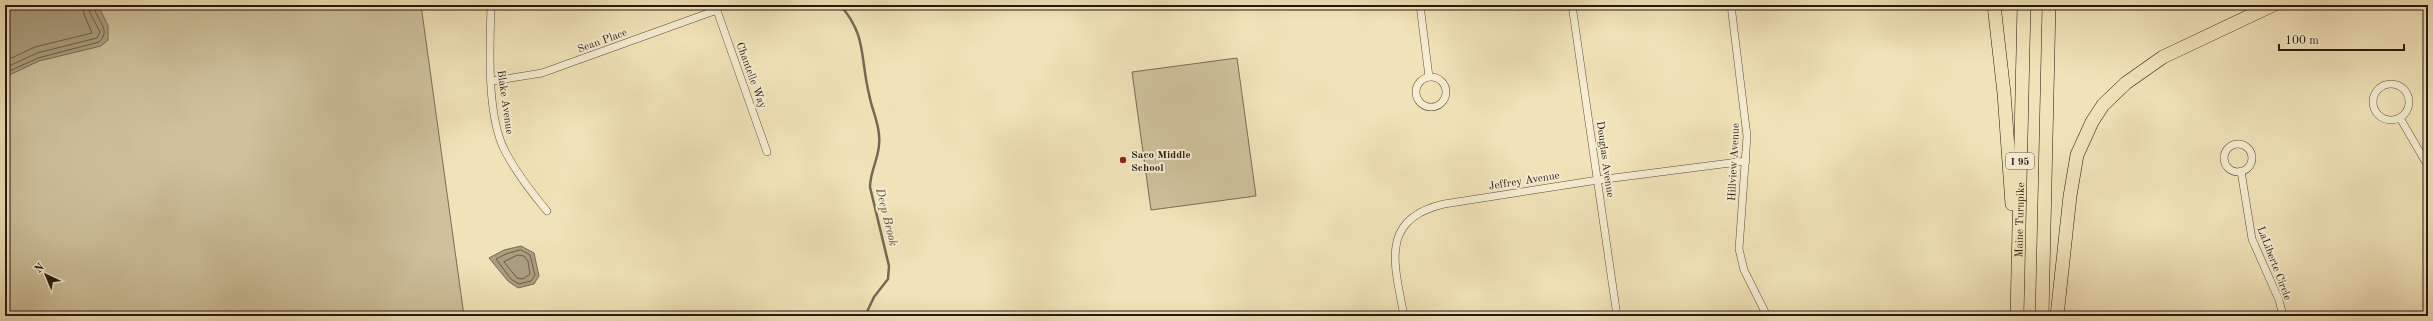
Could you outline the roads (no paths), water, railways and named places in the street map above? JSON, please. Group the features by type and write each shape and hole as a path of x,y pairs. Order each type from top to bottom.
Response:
{"highway":[{"path":"1994,5 2005,100 2017,294"},
{"name":"Maine Turnpike","path":"2017,316 2024,5"},
{"name":"I 95","path":"2042,316 2049,5"},
{"path":"2057,316 2070,196 2078,155 2092,122 2103,105 2126,83 2163,57 2274,5"}],"street":[{"name":"Blake Avenue","path":"491,5 489,57 496,118 504,150 547,211"},
{"path":"1420,5 1429,77"},
{"name":"Douglas Avenue","path":"1572,5 1617,316"},
{"name":"Hillview Avenue","path":"1731,5 1745,105 1746,161 1739,249 1744,270 1767,316"},
{"name":"Sean Place","path":"492,81 542,74 716,7"},
{"name":"Chantelle Way","path":"716,7 768,152"},
{"path":"1429,77 1439,79 1443,82 1447,92 1444,101 1436,107 1426,107 1416,96 1418,86 1429,77"},
{"path":"2384,85 2400,86 2407,94 2407,110 2400,118 2384,119 2373,108 2375,92 2384,85"},
{"path":"2400,118 2428,166"},
{"name":"Jeffrey Avenue","path":"1404,316 1394,253 1402,230 1416,215 1432,207 1598,180 1746,161"},
{"name":"LaLiberte Circle","path":"2241,171 2252,239 2279,300 2283,316"}],"water":[{"path":"5,5 98,5 108,26 108,40 101,46 39,61 5,77"},
{"path":"521,246 534,253 539,276 534,284 518,288 508,281 489,258 504,250"}],"waterway":[{"name":"Deep Brook","path":"840,5 855,26 859,37 866,81 879,132 878,150 871,176 870,187 889,266 888,279 874,297 865,316"}],"place":[{"name":"Saco Middle School","path":"1123,160"}]}
